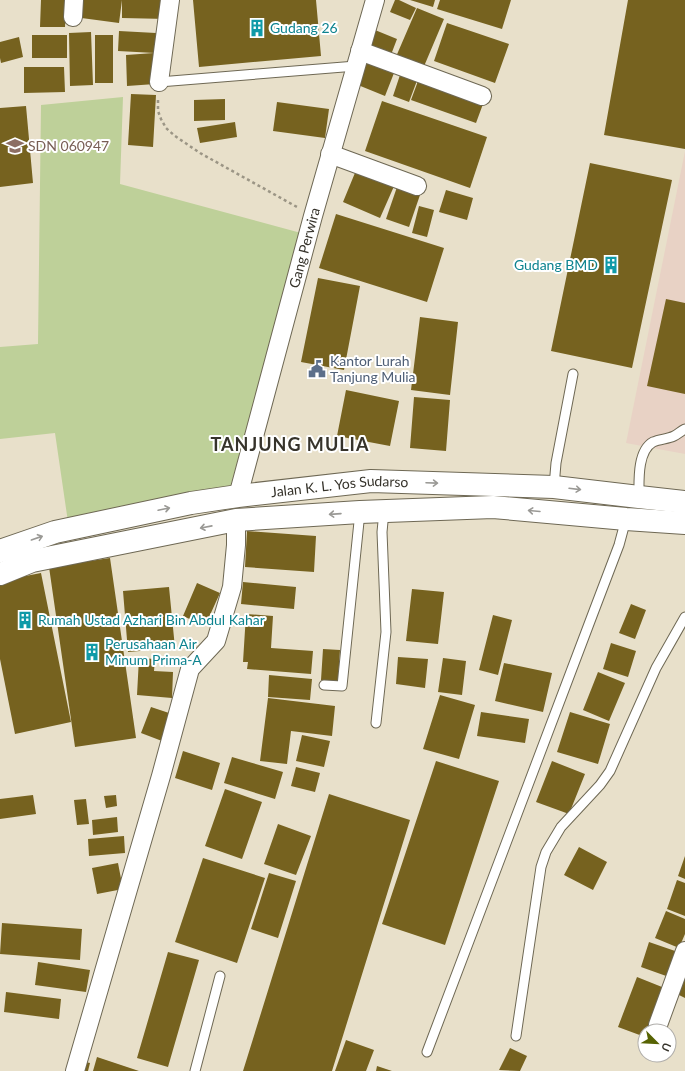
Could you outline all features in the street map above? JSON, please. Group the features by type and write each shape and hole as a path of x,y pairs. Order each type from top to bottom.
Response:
{"highway":[{"name":"Jalan K. L. Yos Sudarso","path":"0,551 55,532 190,503 371,481 554,487 639,498 685,502"},
{"name":"Jalan K. L. Yos Sudarso","path":"0,574 32,561 236,520 360,512 492,507 685,523"}],"street":[{"path":"159,82 170,0"},
{"name":"Gang Perwira","path":"238,496 330,154 375,0"},
{"path":"358,59 482,96"},
{"path":"330,154 417,186"},
{"path":"75,1071 161,776 190,669 216,641 232,587 236,545 236,520"},
{"path":"659,1023 685,951"}],"lane":[{"path":"159,82 358,59"},
{"path":"554,487 556,463 573,374"},
{"path":"639,498 639,470 643,456 652,442 674,436 685,429"},
{"path":"376,723 386,632 382,532 384,511"},
{"path":"324,685 342,686 360,512"},
{"path":"427,1052 619,545 626,519"},
{"path":"516,1036 541,867 546,852 561,827 600,785 610,771 656,668 685,617"},
{"path":"195,1071 220,976"}],"path":[{"path":"159,82 158,111 166,128 175,136 200,154 313,216"}],"shaded area":[{"path":"685,151 685,454 626,443"}],"green space":[{"path":"123,97 120,184 301,233 230,488 68,522 55,433 0,439 0,347 38,344 41,105"}],"building":[{"path":"41,0 66,0 65,27 40,27"},
{"path":"76,0 122,0 119,23 74,17"},
{"path":"122,0 167,0 167,19 122,18"},
{"name":"Gudang 26","path":"193,0 316,0 321,56 199,67"},
{"path":"395,0 399,0 416,8 410,20 390,12"},
{"path":"410,0 435,0 433,7"},
{"path":"440,0 511,0 502,29 437,9"},
{"path":"628,0 685,0 685,149 604,135"},
{"path":"417,8 444,19 422,71 395,59"},
{"path":"447,23 509,44 495,83 434,61"},
{"path":"375,30 397,39 389,60 366,50"},
{"path":"119,31 156,33 155,53 118,51"},
{"path":"91,32 93,85 70,86 69,33"},
{"path":"32,35 67,35 67,58 32,58"},
{"path":"95,35 113,35 113,83 95,83"},
{"path":"19,37 23,57 1,63 0,42"},
{"path":"154,53 155,84 127,86 126,55"},
{"path":"367,62 394,73 385,96 358,85"},
{"path":"24,67 64,67 65,92 24,93"},
{"path":"401,72 418,78 409,102 393,96"},
{"path":"418,81 483,104 476,123 411,100"},
{"path":"131,94 156,95 153,147 128,145"},
{"path":"225,99 225,120 194,121 194,100"},
{"path":"382,101 487,137 470,188 365,151"},
{"path":"277,102 329,109 325,138 273,131"},
{"name":"SDN 060947","path":"26,106 33,183 0,187 0,108"},
{"path":"235,122 237,137 200,143 197,128"},
{"name":"Gudang BMD","path":"590,163 672,180 632,368 551,351"},
{"path":"357,168 395,184 380,218 343,202"},
{"path":"397,187 420,195 409,227 386,219"},
{"path":"446,190 473,198 467,220 439,212"},
{"path":"419,206 434,210 427,237 412,233"},
{"path":"336,214 444,248 427,302 319,268"},
{"path":"318,278 360,286 344,370 301,362"},
{"path":"666,299 685,303 685,394 647,386"},
{"path":"420,317 458,322 450,395 411,390"},
{"path":"346,390 399,401 390,446 337,436"},
{"path":"414,397 450,400 446,451 410,448"},
{"path":"247,531 316,536 314,572 245,567"},
{"name":"Perusahaan Air Minum Prima-A","path":"110,558 136,738 75,747 49,567"},
{"name":"Rumah Ustad Azhari Bin Abdul Kahar","path":"41,573 71,722 15,734 0,659 0,581"},
{"path":"243,582 296,587 294,609 241,604"},
{"path":"197,583 220,593 205,626 183,616"},
{"path":"169,587 175,648 128,652 123,591"},
{"path":"412,589 444,592 438,644 406,641"},
{"path":"631,604 646,610 635,639 619,633"},
{"path":"246,614 273,616 271,648 313,651 311,674 247,669 248,662 243,662"},
{"path":"493,615 512,620 498,675 479,670"},
{"path":"611,643 636,651 628,677 603,669"},
{"path":"323,649 340,650 338,681 321,680"},
{"path":"398,657 428,659 425,688 396,684"},
{"path":"139,658 155,659 154,671 173,672 172,698 137,695"},
{"path":"443,658 466,661 462,695 438,692"},
{"path":"504,663 552,673 543,712 495,701"},
{"path":"598,672 625,683 609,721 583,710"},
{"path":"269,675 312,679 310,700 268,697"},
{"path":"440,695 475,705 459,759 423,749"},
{"path":"268,698 335,706 332,736 291,731 287,764 260,761"},
{"path":"151,707 172,714 162,741 141,733"},
{"path":"481,712 529,719 525,743 477,736"},
{"path":"570,712 610,724 598,764 557,752"},
{"path":"302,735 330,741 324,767 296,761"},
{"path":"183,751 220,763 212,790 175,778"},
{"path":"232,757 283,772 275,799 224,783"},
{"path":"436,761 499,781 445,945 382,924"},
{"path":"552,761 585,774 569,814 536,802"},
{"path":"296,767 320,773 315,792 291,786"},
{"path":"225,789 262,802 242,859 205,846"},
{"path":"329,794 410,820 332,1071 243,1071"},
{"path":"33,795 36,814 0,819 0,799"},
{"path":"116,795 117,806 106,808 104,796"},
{"path":"86,799 89,824 77,825 74,800"},
{"path":"117,817 118,832 93,835 92,820"},
{"path":"278,824 311,836 296,875 264,864"},
{"path":"124,836 125,853 89,856 88,839"},
{"path":"579,847 607,862 593,890 564,875"},
{"path":"685,856 685,879 678,876"},
{"path":"203,858 265,878 237,963 175,942"},
{"path":"118,863 123,889 97,894 92,868"},
{"path":"269,873 296,881 278,938 251,929"},
{"path":"677,880 685,883 685,916 667,909"},
{"path":"666,911 685,919 685,934 679,948 655,938"},
{"path":"2,923 82,929 80,960 0,954"},
{"path":"649,942 678,952 669,977 641,967"},
{"path":"168,952 199,960 168,1067 137,1058"},
{"path":"38,962 90,970 86,992 35,985"},
{"path":"685,962 685,998 671,991"},
{"path":"637,977 667,989 653,1023 637,1023 637,1034 618,1027"},
{"path":"6,992 61,999 59,1019 4,1012"},
{"path":"346,1040 374,1050 366,1071 335,1071"},
{"path":"510,1048 527,1056 520,1071 499,1070"},
{"path":"97,1057 139,1071 93,1071"},
{"path":"81,1061 90,1063 88,1071 78,1071"},
{"path":"377,1066 392,1071 376,1071"}],"place":[{"name":"Gudang 26","path":"257,28"},
{"name":"SDN 060947","path":"15,146"},
{"name":"Gudang BMD","path":"611,265"},
{"name":"Kantor Lurah Tanjung Mulia","path":"317,369"},
{"name":"Rumah Ustad Azhari Bin Abdul Kahar","path":"25,620"},
{"name":"Perusahaan Air Minum Prima-A","path":"92,652"}],"district":[{"name":"TANJUNG MULIA","path":"290,445"}]}
